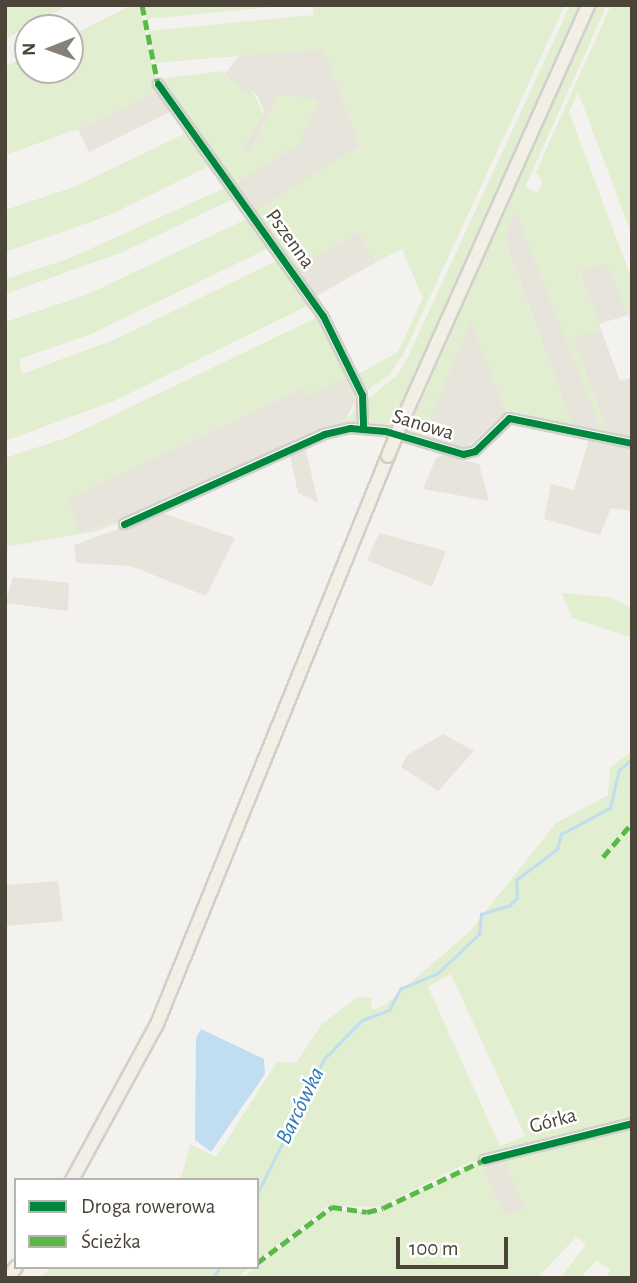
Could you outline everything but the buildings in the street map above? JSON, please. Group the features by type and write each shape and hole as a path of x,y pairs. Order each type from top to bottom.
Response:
{"main road":[{"path":"73,1178 157,1024 400,426 588,5"}],"street":[{"name":"Pszenna","path":"158,85 323,316 362,395 363,428"},
{"name":"Sanowa","path":"124,524 324,435 363,428 463,454 475,451 497,425 516,418 632,443"},
{"name":"Górka","path":"484,1160 632,1123"}],"shaded area":[{"path":"324,49 360,146 254,212 234,184 299,144 318,100 278,95 250,152 244,148 264,112 258,96 252,91 248,95 224,75 240,55"},
{"path":"158,91 172,111 89,152 78,129"},
{"path":"515,210 603,434 573,427 504,238"},
{"path":"358,232 376,262 315,297 295,268"},
{"path":"608,263 628,315 599,324 579,269"},
{"path":"471,320 506,412 465,449 427,437 425,429"},
{"path":"601,329 620,381 632,377 632,440 609,436 573,338"},
{"path":"345,378 355,402 345,420 135,517 79,533 67,499 304,387 308,396"},
{"path":"589,439 632,447 632,511 611,508 600,535 544,519 551,484 574,490"},
{"path":"305,447 318,502 298,493 290,455"},
{"path":"443,455 479,464 489,501 423,489 436,458"},
{"path":"162,513 235,538 206,596 131,566 76,563 74,545"},
{"path":"379,533 446,551 432,587 367,560"},
{"path":"13,577 69,583 68,611 5,603"},
{"path":"443,734 474,751 438,791 401,767 407,755"},
{"path":"58,881 63,921 5,926 5,885"},
{"path":"503,1155 525,1209 504,1216 480,1162"}],"green space":[{"path":"5,5 68,5 51,14 14,14 14,34 5,39"},
{"path":"132,5 139,5 158,91 78,129 5,155 5,66 14,62 14,84 84,84 84,29"},
{"path":"143,5 292,5 146,19"},
{"path":"312,5 565,5 403,355 389,375 367,390 354,377 314,298 355,376 398,352 423,298 402,249 376,262 358,232 294,269 158,79 222,71 248,95 252,90 263,113 245,148 250,152 278,95 318,100 299,144 234,184 255,211 360,146 324,49 154,63 148,31 314,15"},
{"path":"570,5 581,5 393,426 408,431 594,5 607,5 525,187 537,193 543,181 536,172 611,5 632,5 632,235 578,92 569,112 632,280 632,325 608,263 579,270 601,329 573,338 609,436 603,434 515,211 504,239 573,427 591,431 530,418 524,413 508,417 471,321 425,429 427,437 450,448 370,425 367,400 396,376 408,357"},
{"path":"188,132 213,164 110,215 5,252 5,210 74,187"},
{"path":"229,186 237,197 123,252 5,294 5,267 9,278 68,259"},
{"path":"251,217 273,246 91,334 19,359 22,374 116,339 282,258 313,303 114,401 5,441 5,322 86,295"},
{"path":"320,316 355,386 359,422 329,428 353,414 355,402 345,379 308,396 303,387 67,499 79,533 135,518 96,531 5,547 5,458 66,438"},
{"path":"562,593 608,597 632,607 632,638 572,618"},
{"path":"632,751 632,1121 565,1133 465,1164 379,1207 328,1206 259,1259 259,1178 181,1178 190,1144 216,1157 277,1062 296,1063 322,1024 358,997 371,998 372,1010 385,1005 470,931 556,823 608,795 610,768","holes":["451,974 525,1136 500,1146 428,987"]},
{"path":"632,1124 632,1278 605,1278 611,1270 596,1260 581,1278 560,1278 586,1245 577,1236 537,1278 242,1278 253,1269 259,1269 259,1265 328,1210 379,1212 480,1162 504,1216 525,1209 503,1155"},
{"path":"50,1269 248,1269 238,1278 39,1278"}],"water":[{"path":"201,1029 264,1059 265,1074 211,1152 195,1140 196,1038"}],"waterway":[{"name":"Barcówka","path":"259,1190 324,1059 362,1020 389,1010 400,989 438,973 479,934 481,914 510,905 517,898 516,880 557,849 561,834 610,808 619,770 632,759"},
{"name":"Barcówka","path":"213,1278 219,1269"}],"marked path":[{"path":"142,5 158,84"},
{"path":"603,857 632,823"},
{"path":"259,1262 332,1207 367,1212 383,1208 484,1160"}],"cycle path":[{"path":"158,84 323,316 362,395 363,428"},
{"path":"124,524 324,434 350,428 385,431 463,454 475,451 509,418 632,443"},
{"path":"484,1160 632,1123"}]}
